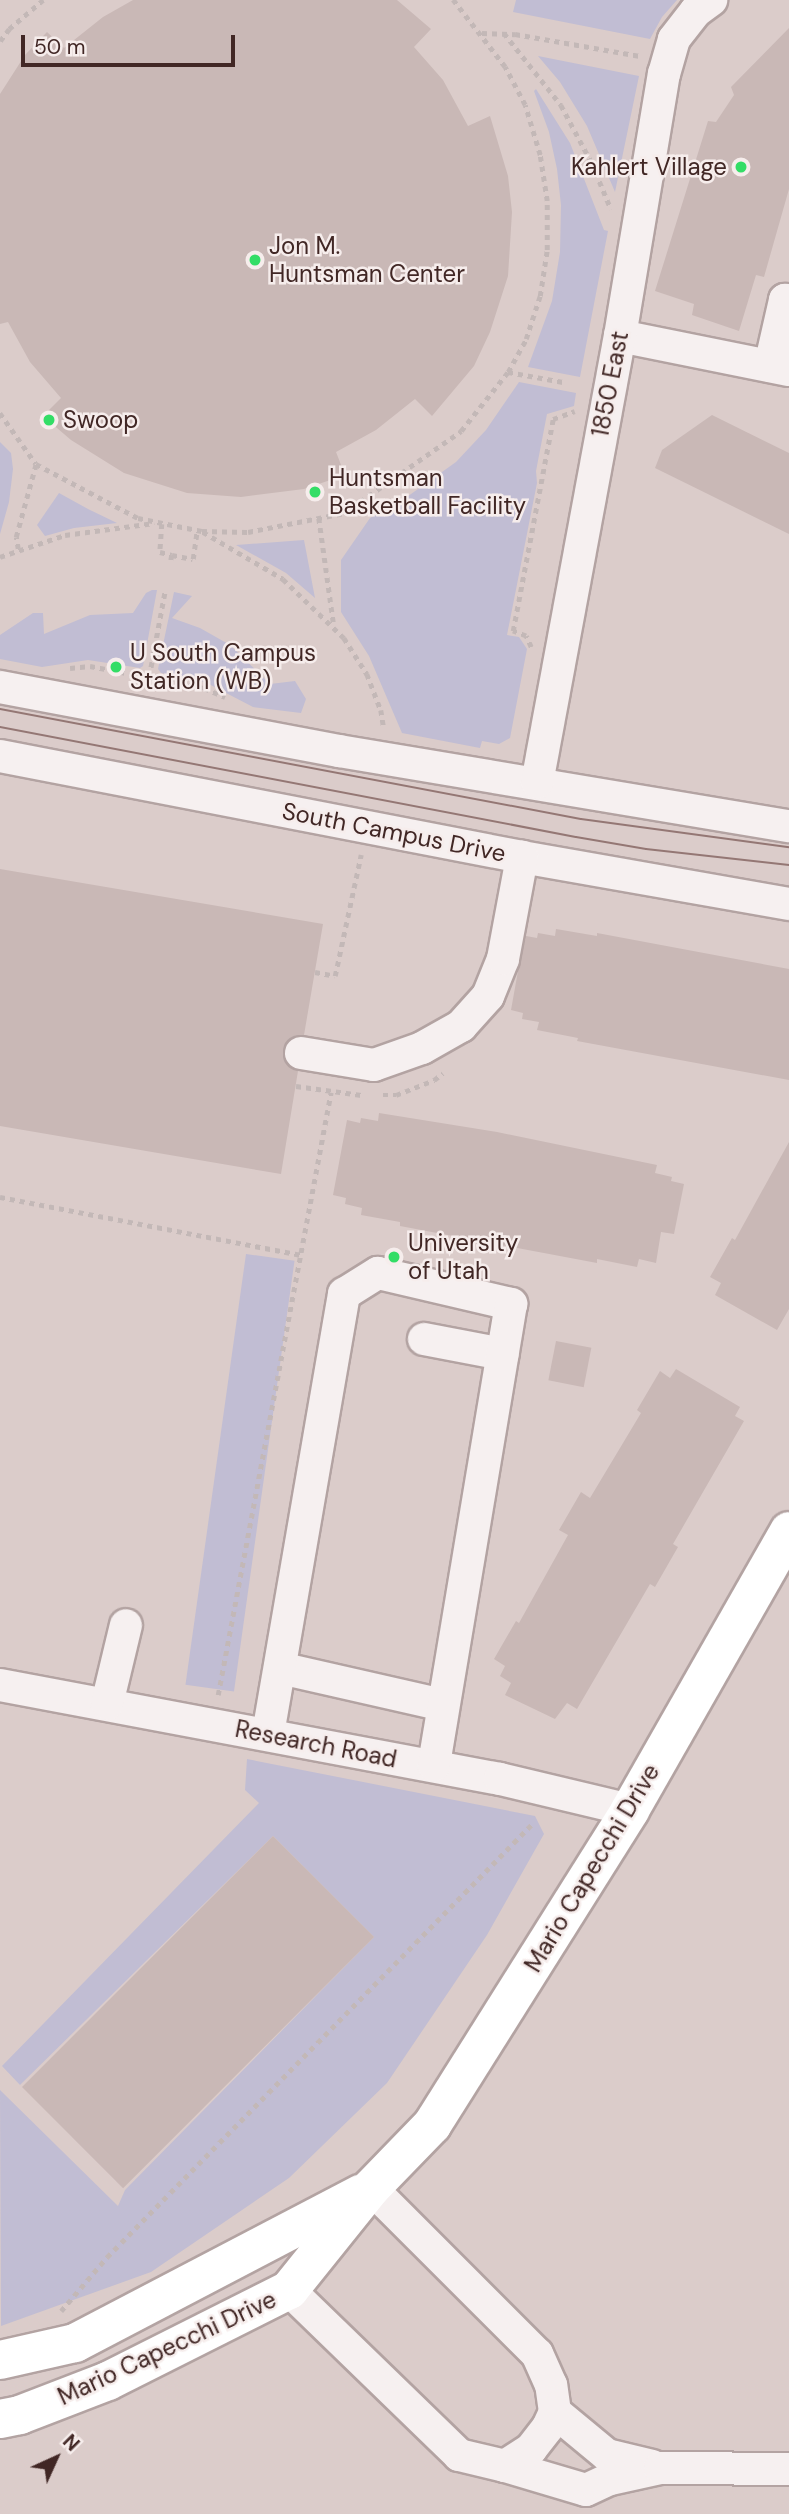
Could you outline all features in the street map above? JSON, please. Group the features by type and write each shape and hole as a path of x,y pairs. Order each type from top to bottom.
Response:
{"main road":[{"name":"Mario Capecchi Drive","path":"0,2419 20,2415 108,2381 289,2290 371,2188 432,2125 630,1810 789,1531"},
{"name":"Mario Capecchi Drive","path":"0,2360 75,2343 371,2188"}],"street":[{"name":"1850 East","path":"537,783 620,336 663,74 674,39 696,11 711,0"},
{"path":"620,336 779,368 785,300 789,301"},
{"path":"0,687 339,751 789,826"},
{"name":"South Campus Drive","path":"0,756 523,857 789,904"},
{"path":"301,1053 374,1065 422,1048 461,1026 488,996 503,958 523,857"},
{"path":"268,1734 344,1294 378,1273 511,1304 433,1766"},
{"path":"424,1339 503,1354"},
{"path":"107,1704 126,1625"},
{"path":"280,1668 443,1705"},
{"name":"Research Road","path":"0,1685 526,1784 630,1810"},
{"path":"371,2188 537,2354 551,2385 555,2412 548,2427 531,2449 505,2466"},
{"path":"289,2290 459,2455 505,2466 585,2502 610,2479 660,2468 789,2469"},
{"path":"555,2412 607,2455 660,2468"}],"path":[{"path":"0,41 9,29 43,0"},
{"path":"0,413 36,464 138,518 199,531 248,532 344,513 461,431 508,372 526,340 540,296 547,250 547,201 540,155 525,105 505,67 453,0"},
{"path":"481,33 504,33 649,57"},
{"path":"504,33 561,105 592,163 612,211"},
{"path":"508,372 563,382"},
{"path":"18,549 16,537 36,464"},
{"path":"319,518 334,627"},
{"path":"0,557 18,549 83,531 155,523"},
{"path":"162,524 160,552 172,557 193,559 199,531"},
{"path":"199,531 283,579 334,627 367,674 381,710 386,736"},
{"path":"149,677 165,591"},
{"path":"315,972 335,976 362,847"},
{"path":"218,1695 331,1092"},
{"path":"0,1197 301,1255"},
{"path":"61,2311 107,2257 531,1824"}],"shaded area":[{"name":"University of Utah","path":"0,0 789,0 789,2514 0,2514"},
{"path":"516,0 677,0 662,17 650,39 513,12"},
{"path":"538,56 639,76 615,192 587,126 560,82"},
{"path":"536,89 570,143 604,230 608,231 580,377 528,367 552,301 560,252 561,205 557,169 549,132 534,91"},
{"path":"519,382 576,393 574,406 547,414 536,471 537,483 507,635 519,637 527,649 510,738 499,744 482,741 480,748 402,733 369,656 341,612 341,560 370,518 397,504 456,462 486,430"},
{"path":"0,442 11,453 13,469 9,502 0,534"},
{"path":"59,493 117,523 74,528 45,536 37,525"},
{"path":"304,540 315,598 286,573 236,545"},
{"path":"157,590 143,666 140,668 88,660 42,667 0,659 0,635 33,613 43,613 44,634 90,615 133,613 146,593"},
{"path":"174,592 192,596 172,618 200,628 230,645 270,684 295,681 306,699 301,713 253,707 205,682 161,673 158,669"},
{"path":"246,1254 295,1261 234,1692 185,1685"},
{"path":"247,1759 535,1816 544,1834 487,1935 387,2083 289,2178 151,2272 1,2326 0,2090 118,2206 125,2190 374,1937 273,1836 20,2085 2,2066 259,1803 245,1790"}],"building":[{"name":"Jon M. Huntsman Center","path":"133,0 397,0 431,29 414,47 443,80 468,126 490,116 508,176 512,212 508,276 490,332 474,366 432,416 415,399 376,430 336,452 345,475 304,489 241,497 187,493 124,473 71,440 43,416 61,398 30,362 8,322 0,324 0,94 25,55 47,32 64,48 103,17"},
{"name":"Kahlert Village","path":"789,28 789,189 764,277 756,275 739,331 692,315 694,304 655,291 708,121 716,122 734,95 731,87"},
{"path":"712,415 789,453 789,534 655,468 662,450"},
{"path":"0,869 323,924 304,1035 294,1036 283,1049 284,1060 298,1071 281,1174 0,1126"},
{"path":"556,929 597,936 597,933 789,969 789,1080 577,1041 578,1038 537,1030 539,1022 522,1019 523,1013 511,1010 518,971 526,936 537,938 538,933 555,936"},
{"path":"379,1113 497,1132 657,1165 655,1173 672,1177 671,1181 684,1184 674,1234 661,1232 656,1263 639,1259 637,1267 597,1259 597,1263 400,1226 400,1222 361,1215 362,1208 345,1204 346,1198 333,1195 347,1120 360,1123 361,1118 378,1121"},
{"path":"789,1142 789,1309 777,1330 715,1295 721,1283 710,1277 732,1238 735,1240"},
{"path":"556,1341 591,1348 584,1387 548,1380"},
{"path":"676,1369 740,1407 735,1416 744,1421 673,1544 678,1547 655,1587 650,1584 577,1709 567,1703 555,1719 505,1695 511,1683 500,1676 505,1666 494,1659 516,1621 519,1623 568,1535 559,1530 581,1492 590,1498 641,1413 637,1410 660,1371 670,1378"},
{"path":"273,1836 374,1937 123,2188 22,2087"}],"tram line":[{"path":"0,709 581,819 789,847"},
{"path":"0,727 576,837 646,849 789,865"}],"place":[{"name":"Kahlert Village","path":"741,167"},
{"name":"Jon M. Huntsman Center","path":"255,260"},
{"name":"Swoop","path":"49,420"},
{"name":"Huntsman Basketball Facility","path":"315,492"},
{"name":"U South Campus Station (WB)","path":"116,667"},
{"name":"University of Utah","path":"394,1257"}]}
